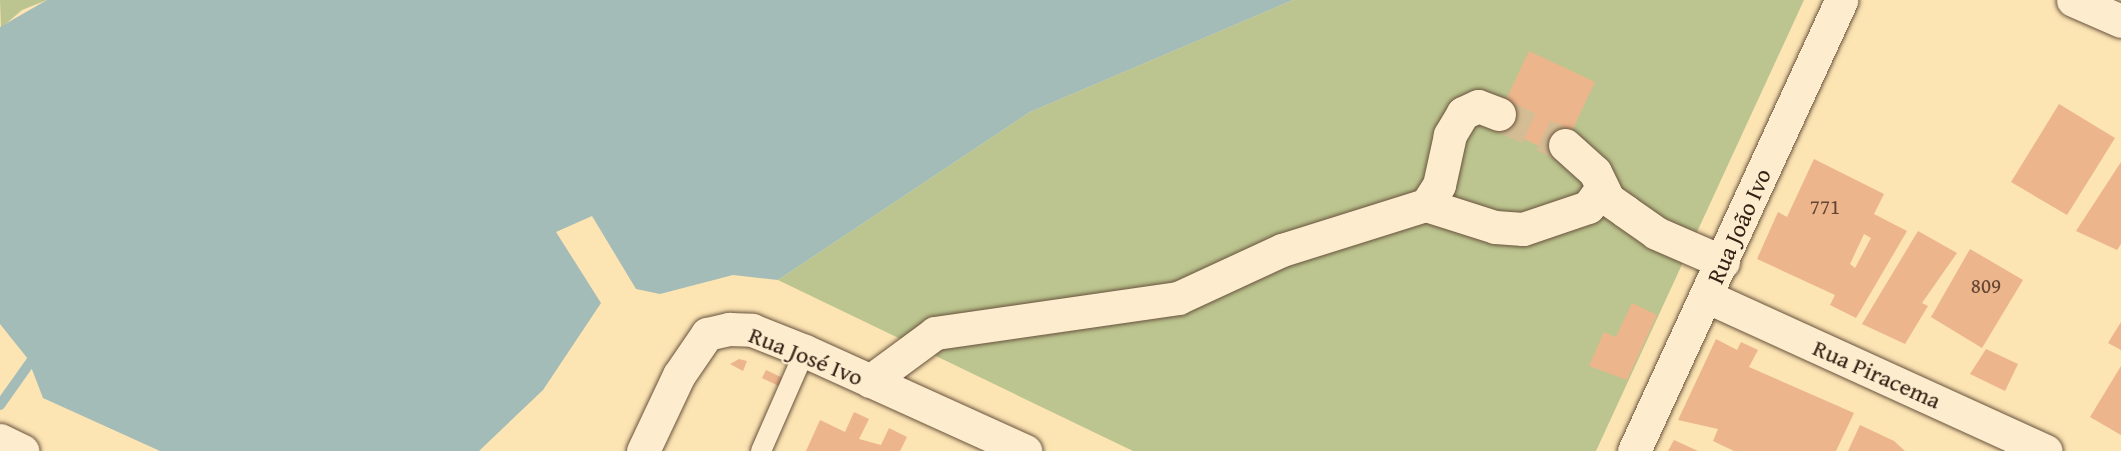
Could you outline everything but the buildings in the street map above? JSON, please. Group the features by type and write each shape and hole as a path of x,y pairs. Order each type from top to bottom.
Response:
{"street":[{"name":"Rua João Ivo","path":"1634,451 1708,297 1841,0"},
{"path":"2073,0 2121,21"},
{"path":"1426,205 1439,185 1450,135 1463,113 1478,106 1499,114"},
{"path":"1566,145 1595,172 1595,197"},
{"path":"870,381 935,333 1178,298 1282,250 1426,205 1495,227 1523,229 1595,197 1625,211 1656,233 1723,262"},
{"name":"Rua Piracema","path":"1708,297 2046,451"},
{"name":"Rua José Ivo","path":"643,451 679,375 707,334 752,330 805,351 1025,451"},
{"path":"0,440 23,451"}],"lane":[{"path":"761,451 805,351"}],"green space":[{"path":"0,0 47,0 22,10 1,28"},
{"path":"1293,0 1804,0 1596,451 1133,451 778,280 1030,112"}],"water":[{"path":"47,0 1293,0 1030,112 778,280 733,275 660,294 636,289 592,216 556,232 601,303 543,390 479,451 160,451 43,398 28,359 0,324 0,27"}],"waterway":[{"path":"0,405 39,350"}],"tunnel":[{"path":"1499,114 1565,145"}]}
